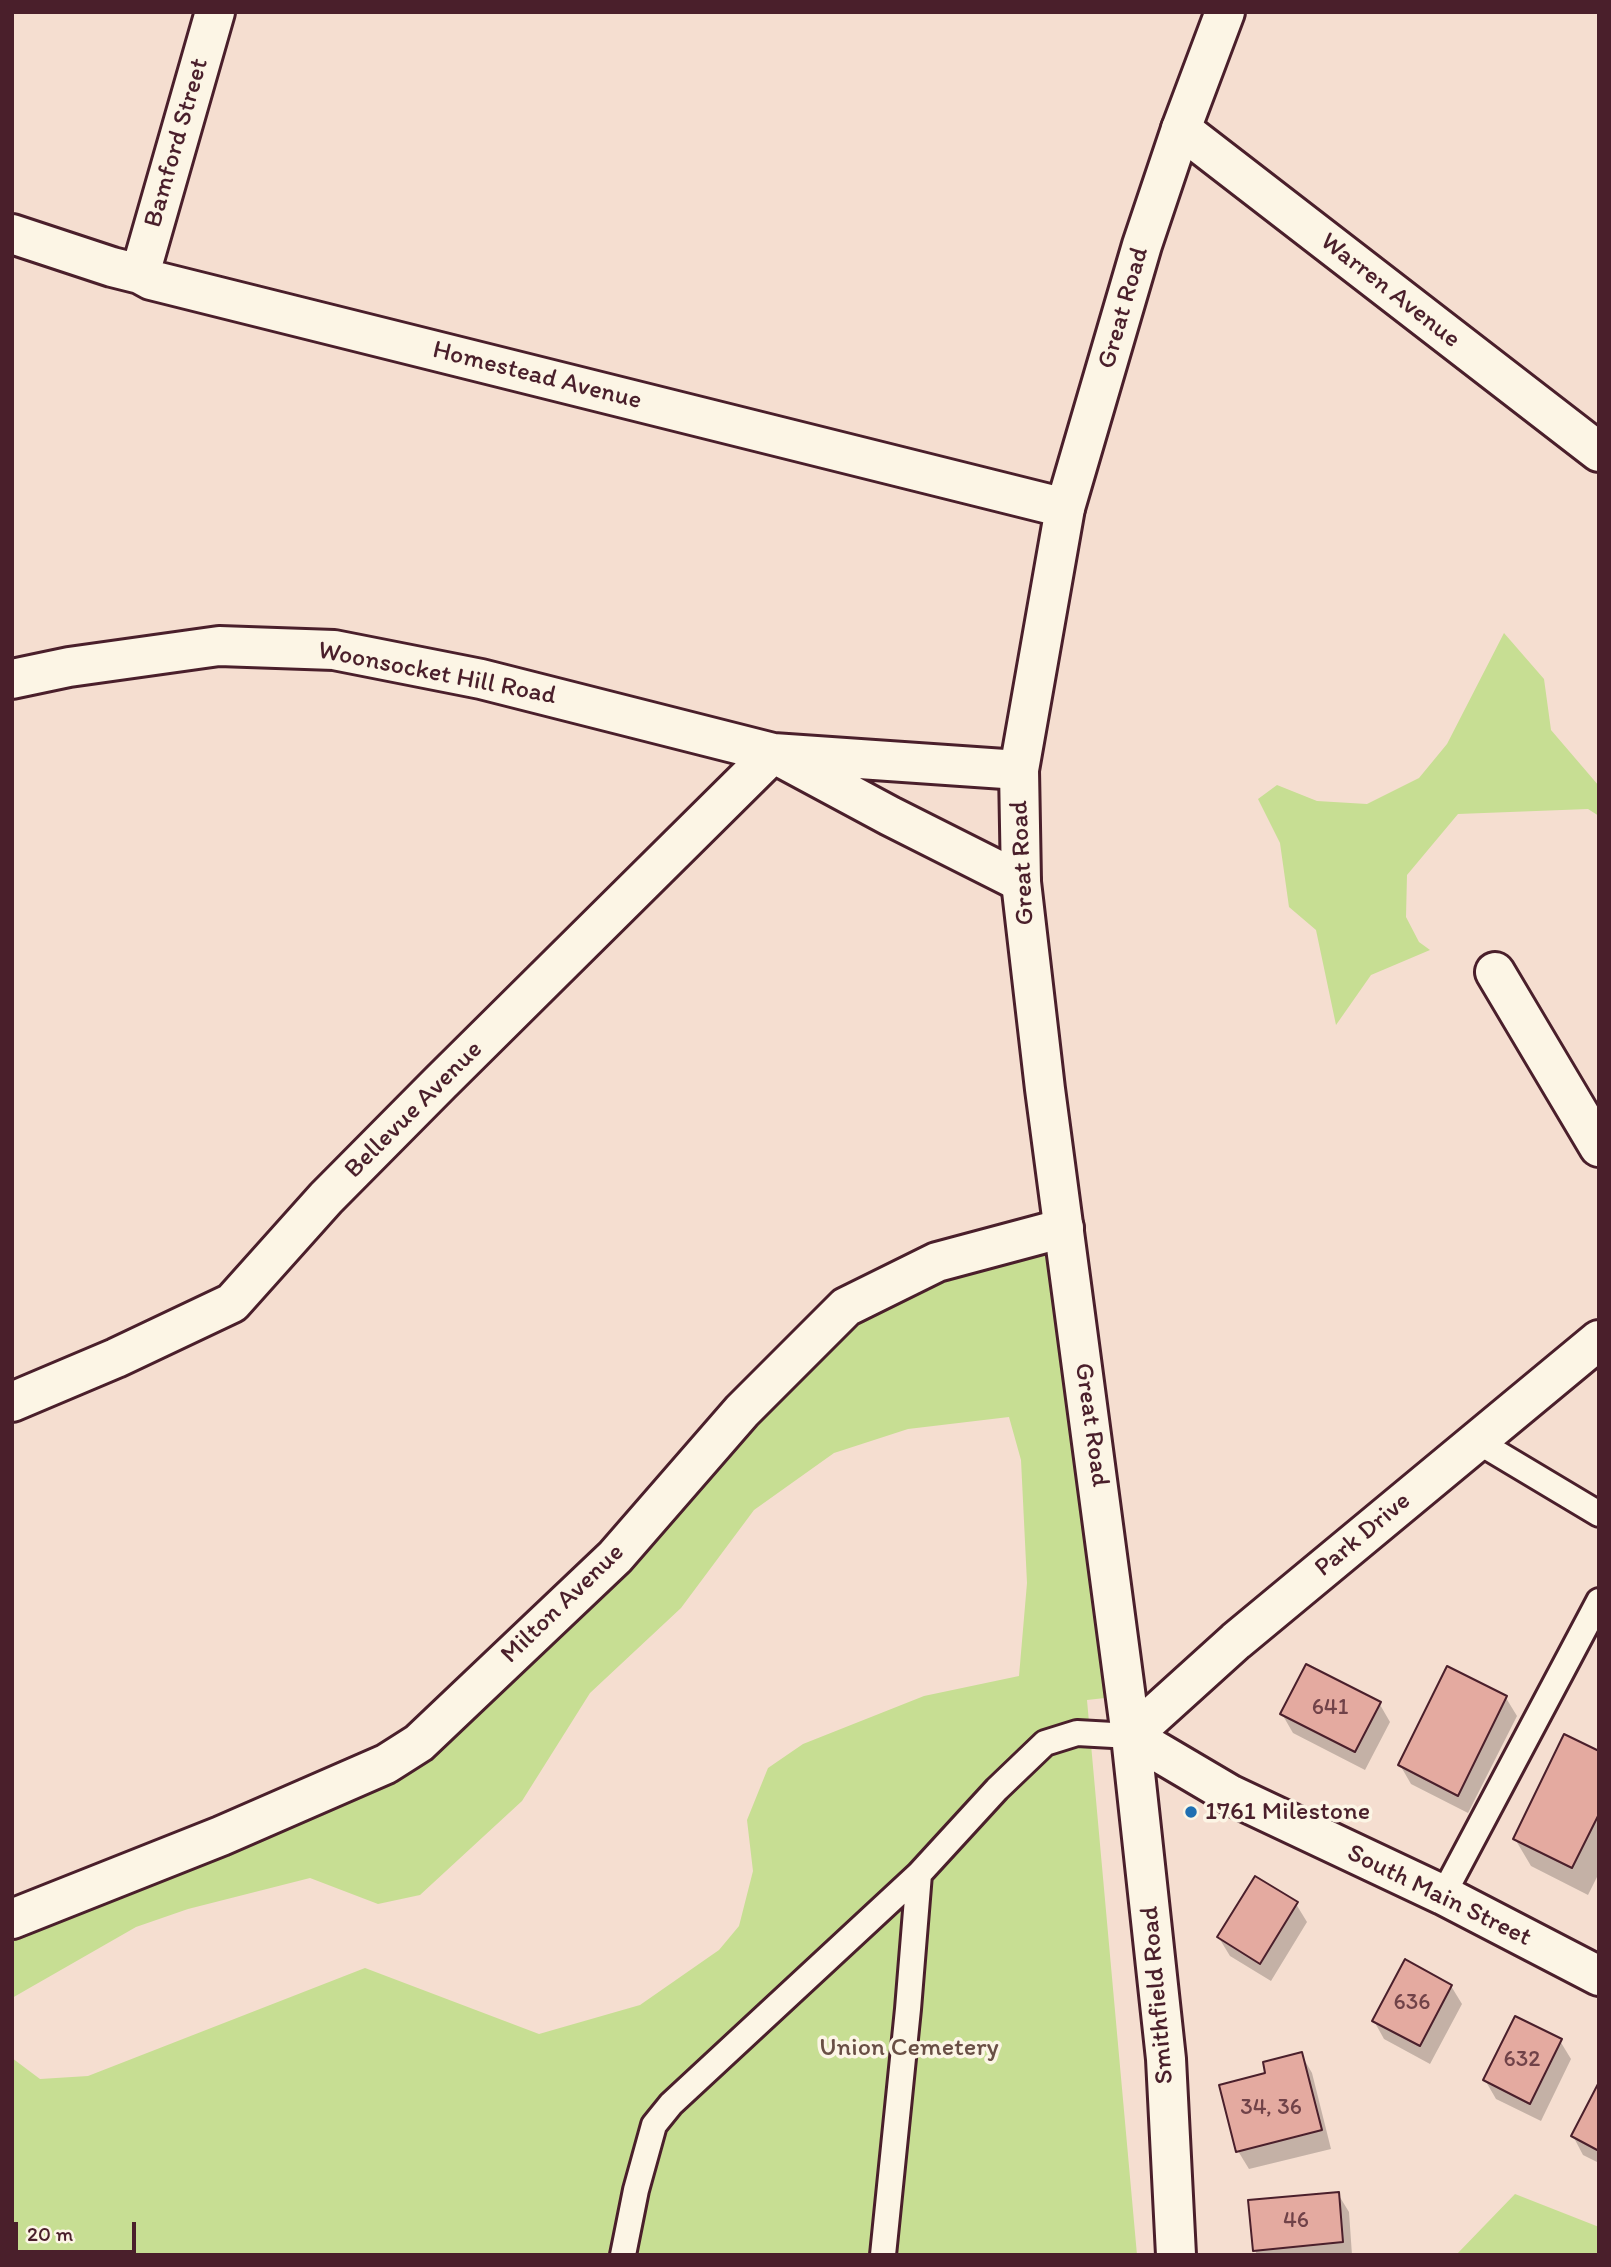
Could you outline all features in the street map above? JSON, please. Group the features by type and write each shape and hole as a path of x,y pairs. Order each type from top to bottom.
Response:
{"street":[{"name":"Bamford Street","path":"139,274 215,12"},
{"name":"Great Road","path":"1132,1736 1063,1228 1021,882 1019,770 1065,508 1142,245 1225,12"},
{"name":"Warren Avenue","path":"1181,130 1599,452"},
{"name":"Homestead Avenue","path":"12,234 139,274 150,280 1065,508"},
{"name":"Woonsocket Hill Road","path":"12,679 69,667 219,646 334,650 481,679 773,753 1019,770"},
{"name":"Woonsocket Hill Road","path":"773,753 890,817 1021,882"},
{"name":"Bellevue Avenue","path":"12,1402 116,1358 232,1303 326,1198 773,753"},
{"path":"1495,972 1599,1147"},
{"name":"Milton Avenue","path":"12,1919 221,1836 386,1764 419,1743 615,1557 742,1411 846,1307 937,1262 1063,1228"},
{"name":"Park Drive","path":"1132,1736 1236,1641 1599,1340"},
{"name":"South Main Street","path":"1132,1736 1231,1795 1443,1895 1599,1976"},
{"name":"Smithfield Road","path":"1132,1736 1166,2059 1176,2255"}],"lane":[{"path":"1477,1441 1599,1514"},
{"path":"1443,1895 1599,1601"},
{"path":"623,2255 636,2190 654,2125 670,2104 919,1874 997,1788 1045,1743 1077,1733 1132,1736"},
{"path":"883,2255 919,1874"}],"green space":[{"path":"1504,633 1544,679 1551,730 1599,786 1599,816 1588,809 1458,814 1407,875 1406,917 1419,942 1430,950 1371,975 1336,1025 1316,930 1289,907 1280,843 1258,799 1277,785 1317,801 1367,804 1419,778 1447,744"},
{"name":"Union Cemetery","path":"1046,1236 1114,1697 1087,1700 1137,2255 12,2255 12,2058 40,2079 88,2076 365,1968 539,2034 640,2005 719,1950 739,1926 753,1871 747,1820 768,1768 803,1744 924,1696 1019,1676 1027,1583 1021,1460 1009,1417 908,1429 834,1453 754,1510 681,1608 590,1693 522,1801 420,1895 378,1904 310,1878 188,1909 136,1927 12,1998 12,1920 417,1746 857,1299"},
{"path":"1515,2194 1599,2227 1599,2255 1456,2255"}],"building":[{"path":"1306,1664 1381,1702 1355,1752 1280,1714"},
{"path":"1447,1666 1507,1696 1458,1796 1398,1765"},
{"path":"1564,1734 1599,1751 1599,1814 1572,1868 1513,1839"},
{"path":"1255,1876 1298,1902 1260,1964 1217,1937"},
{"path":"1405,1959 1452,1985 1420,2046 1372,2021"},
{"path":"1515,2016 1562,2039 1530,2104 1483,2080"},
{"path":"1302,2052 1322,2130 1236,2152 1219,2085 1265,2073 1263,2062"},
{"path":"1599,2082 1599,2151 1571,2136"},
{"path":"1339,2192 1343,2242 1253,2251 1248,2200"}],"place":[{"name":"1761 Milestone","path":"1191,1812"}]}
